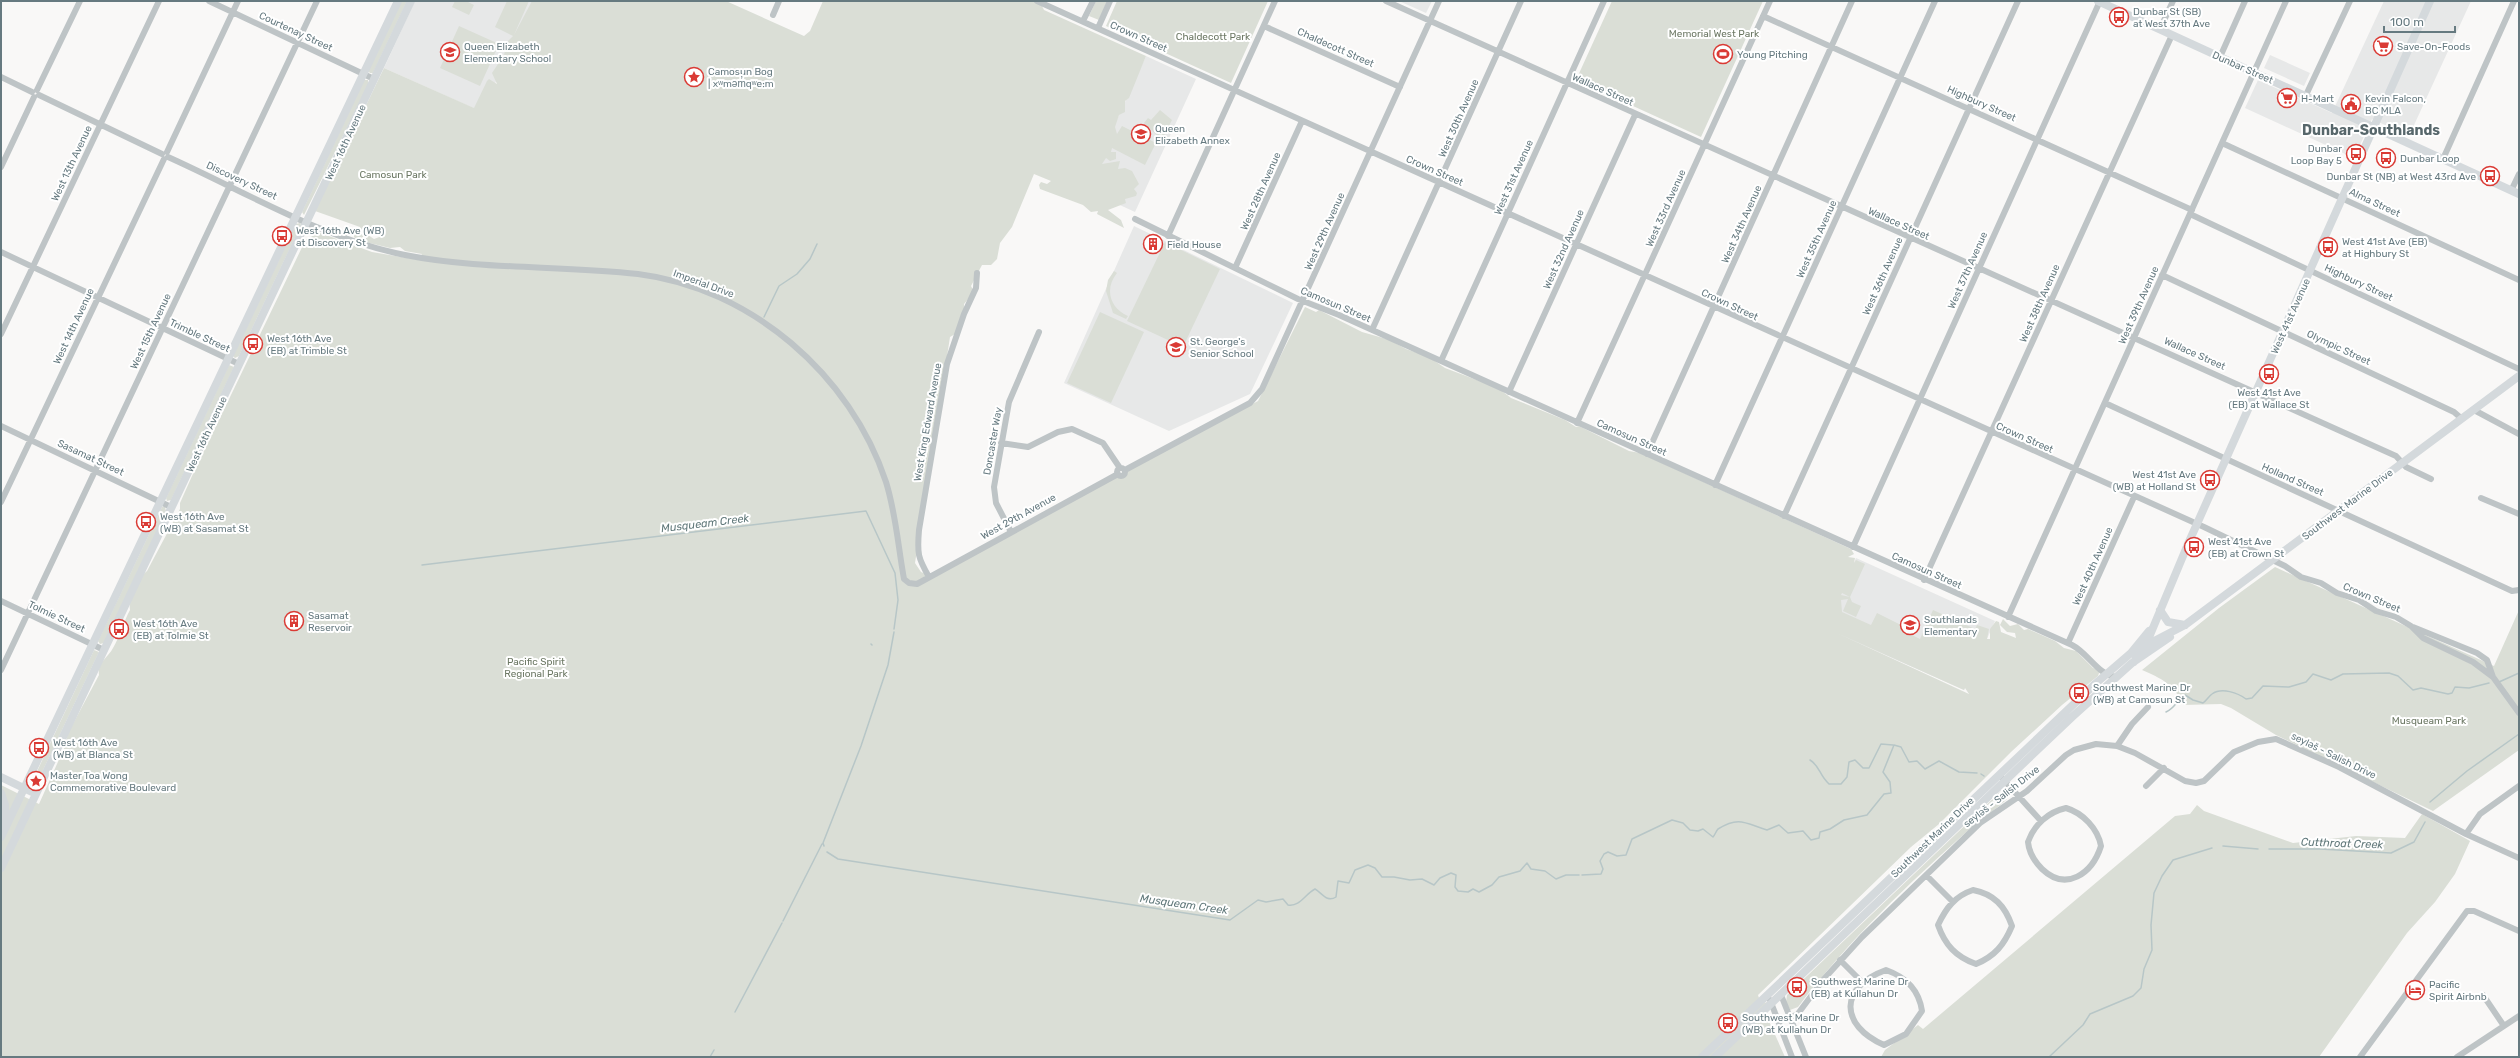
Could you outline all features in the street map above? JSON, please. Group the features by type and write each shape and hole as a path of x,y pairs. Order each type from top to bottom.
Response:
{"main road":[{"name":"West 16th Avenue","path":"1,837 398,1"},
{"name":"West 16th Avenue","path":"1,868 411,1"},
{"name":"Dunbar Street","path":"2099,1 2515,192"},
{"name":"West 41st Avenue","path":"2134,662 2143,648 2430,1"},
{"name":"Southwest Marine Drive","path":"1702,1057 1998,774 2106,674 2131,653 2185,625 2519,376"},
{"path":"2160,610 2168,622 2185,625"},
{"name":"West 41st Avenue","path":"2131,653 2150,631"},
{"name":"Southwest Marine Drive","path":"1715,1057 2004,781 2116,677 2134,662 2158,646 2174,632"},
{"path":"1,778 36,794"},
{"path":"1,793 5,805 5,829"}],"street":[{"path":"1,167 80,1"},
{"name":"West 13th Avenue","path":"1,334 158,1"},
{"name":"Courtenay Street","path":"209,1 374,79"},
{"name":"West 14th Avenue","path":"1,502 238,1"},
{"name":"West 15th Avenue","path":"1,670 318,1"},
{"path":"773,15 779,1"},
{"name":"Crown Street","path":"1037,1 2272,559 2301,577 2327,585 2337,594 2359,600 2376,611 2396,617 2411,626 2476,653 2487,660 2493,677 2519,713"},
{"path":"1083,21 1093,1"},
{"path":"1098,28 1110,1"},
{"path":"1168,236 1274,1"},
{"name":"Wallace Street","path":"1386,1 1978,270 2256,392 2396,456 2402,463 2431,479"},
{"name":"West 29th Avenue","path":"930,578 1256,397 1265,384 1439,1"},
{"name":"West 30th Avenue","path":"1372,330 1522,1"},
{"name":"West 31st Avenue","path":"1441,361 1604,1"},
{"name":"West 33rd Avenue","path":"1577,423 1770,1"},
{"name":"West 34th Avenue","path":"1647,454 1852,1"},
{"name":"West 35th Avenue","path":"1715,485 1783,339 1841,207 1935,1"},
{"name":"West 36th Avenue","path":"1784,516 2018,1"},
{"name":"West 37th Avenue","path":"1853,547 2099,1"},
{"path":"2160,29 2173,1"},
{"path":"2220,57 2245,1"},
{"name":"West 39th Avenue","path":"2008,617 2286,1"},
{"path":"2306,95 2350,1"},
{"path":"2443,159 2514,1 2519,4"},
{"name":"Highbury Street","path":"1763,16 2110,171 2310,271 2519,369"},
{"name":"Chaldecott Street","path":"1264,26 1400,87"},
{"name":"West 38th Avenue","path":"1924,580 2172,34"},
{"name":"Discovery Street","path":"1,77 307,222"},
{"name":"West 32nd Avenue","path":"1509,392 1635,114"},
{"name":"West 28th Avenue","path":"1235,268 1302,122"},
{"name":"Alma Street","path":"2222,143 2519,280"},
{"path":"2515,192 2519,174"},
{"name":"Camosun Street","path":"1135,219 1303,301 1372,330 1924,580 2068,643 2083,652 2106,674 2116,677"},
{"name":"Imperial Drive","path":"307,222 352,240 405,255 442,261 641,275 690,287 734,304 786,338 810,360 843,399 870,444 886,481 893,506 904,578 912,584 930,578"},
{"name":"Trimble Street","path":"1,252 239,364"},
{"name":"West King Edward Avenue","path":"930,578 919,560 917,551 919,530 947,364 964,314 976,288 977,273"},
{"name":"Olympic Street","path":"2162,276 2454,412 2462,419"},
{"name":"Doncaster Way","path":"1012,532 994,494 1001,443 1009,402 1039,332"},
{"name":"Holland Street","path":"2105,403 2518,591"},
{"path":"2474,410 2519,434"},
{"name":"Sasamat Street","path":"1,426 171,507"},
{"path":"1001,443 1028,447 1058,432 1072,429 1104,443 1121,471"},
{"name":"West 40th Avenue","path":"2068,643 2134,497"},
{"path":"2481,498 2519,514"},
{"name":"Tolmie Street","path":"1,601 104,650"},
{"name":"Crown Street","path":"2411,626 2423,638 2473,662 2493,677"},
{"path":"2117,746 2132,724 2148,707"},
{"name":"seyləš - Salish Drive","path":"1778,1020 1797,1015 1840,960 1980,823 2018,797 2074,750 2096,744 2117,746 2135,753 2185,781 2196,783 2204,781 2222,762 2247,745 2276,739 2339,767 2466,834 2519,858"},
{"path":"2146,786 2164,768"},
{"path":"1998,774 2041,821"},
{"path":"2466,834 2480,814 2519,786"},
{"path":"2066,808 2078,814 2094,829 2102,846 2092,863 2083,872 2068,881 2058,881 2039,866 2032,857 2028,842 2041,821 2055,811 2066,808"},
{"path":"1926,875 1952,901"},
{"path":"1973,890 1984,892 1994,898 2007,913 2012,926 2006,940 1987,959 1976,964 1964,959 1946,944 1938,925 1952,901 1963,893 1973,890"},
{"path":"2360,1057 2466,911 2474,911 2519,931"},
{"path":"1840,960 1862,982"},
{"path":"1886,970 1900,975 1909,983 1920,998 1922,1011 1906,1034 1884,1044 1871,1039 1856,1024 1850,1014 1849,1002 1862,982 1886,970"},
{"path":"1781,994 1806,1057"},
{"path":"1767,995 1772,1004 1792,1057"},
{"path":"2483,995 2504,1026"},
{"path":"2457,1057 2519,1016"}],"shaded area":[{"name":"Queen Elizabeth Elementary School","path":"415,1 533,1 482,112 384,68"},
{"path":"1399,1 1432,1 1426,13"},
{"path":"2384,1 2471,1 2409,136 2372,119 2354,158 2245,108 2258,80 2332,113"},
{"path":"2270,55 2310,73 2304,86 2264,68"},
{"name":"Queen Elizabeth Annex","path":"1146,56 1196,79 1135,212 1085,189"},
{"name":"St. George's Senior School","path":"1134,226 1293,303 1250,394 1169,431 1064,383"},
{"name":"Southlands Elementary","path":"1856,558 1995,621 1964,690 1825,628"}],"green space":[{"path":"401,1 407,1 373,73 370,73 368,71"},
{"path":"455,1 466,1 474,5 469,15 452,7"},
{"name":"Pacific Spirit Regional Park","path":"507,1 529,1 514,35 532,1 726,1 804,36 810,31 823,1 1033,1 1042,6 1044,10 1146,56 1129,98 1125,101 1125,112 1119,115 1115,127 1117,134 1122,126 1156,143 1145,165 1112,148 1111,152 1116,152 1116,159 1110,161 1106,158 1102,164 1120,161 1118,169 1125,168 1132,171 1139,184 1134,189 1137,193 1136,196 1125,199 1126,203 1108,210 1121,220 1124,228 1097,214 1098,211 1091,212 1083,205 1040,189 1039,185 1041,182 1047,184 1051,181 1034,174 1012,227 1000,243 997,259 991,265 982,265 971,286 974,292 964,304 964,310 955,334 950,337 915,563 921,572 931,576 1258,401 1305,307 1316,312 1319,310 1362,332 1390,340 1406,349 1429,357 1445,368 1498,388 1511,398 1565,420 1576,427 1579,426 1629,451 1640,453 1851,549 1854,554 1848,557 1855,558 1854,563 1856,560 1865,564 1850,597 1852,602 1861,606 1856,617 1843,611 1848,599 1841,600 1842,612 1871,625 1877,613 1911,630 1910,634 1920,639 1933,610 1975,629 1977,625 1989,629 1987,639 1990,639 1990,629 1996,621 1999,622 2001,632 2016,638 2015,633 2007,632 2000,625 2003,619 2010,626 2018,624 2024,630 2028,629 2055,641 2064,648 2076,651 2093,668 2100,670 2098,676 2062,705 2011,752 1939,824 1911,847 1758,995 1761,1004 1768,1002 1763,1008 1785,1057 1,1057 1,785 39,804 66,744 67,735 99,675 101,663 111,651 118,639 130,610 130,600 134,589 143,574 147,571 180,509 180,503 192,476 306,239 310,240 311,237 318,232 372,252 419,260 422,254 405,251 400,247 390,248 357,240 354,237 354,233 368,235 374,239 382,236 375,232 361,231 360,227 315,211 384,68 474,108 487,81 489,79 497,84 492,73 504,55 507,42 513,36 495,27","holes":["1837,633 1964,690 1965,688 1969,694"]},
{"path":"1096,1 1107,1 1099,20 1089,16"},
{"name":"Chaldecott Park","path":"1117,1 1268,1 1231,83 1106,26"},
{"name":"Memorial West Park","path":"1612,1 1763,1 1701,137 1576,80"},
{"path":"459,26 499,44 480,86 440,68"},
{"path":"364,80 368,80 368,85 304,215 302,212"},
{"path":"1160,110 1172,120 1162,140 1144,123 1148,118 1151,120"},
{"path":"300,223 301,225 239,356 235,358 233,356 296,224"},
{"path":"1165,242 1220,269 1183,347 1127,321"},
{"path":"1114,271 1117,273 1111,285 1111,298 1117,308 1128,316 1126,319 1113,313 1106,291 1108,280"},
{"path":"1100,312 1144,332 1111,403 1067,383"},
{"path":"229,365 234,367 171,500 167,501 166,498"},
{"path":"162,507 165,507 166,511 104,643 100,644 98,641"},
{"name":"Musqueam Park","path":"2275,567 2494,666 2519,610 2519,750 2433,811 2276,735 2231,708 2221,704 2183,705 2172,687 2161,679 2142,670 2219,608"},
{"name":"Master Toa Wong Commemorative Boulevard","path":"94,650 99,652 36,785 33,786 32,782"},
{"path":"2004,791 2008,794 2007,799 1971,828 1902,891 1837,959 1798,1007 1790,1010 1786,1002 1787,995 2000,792"},
{"path":"2197,805 2204,811 2293,843 2356,836 2405,838 2422,814 2470,841 2455,874 2435,902 2407,933 2319,1057 1881,1057 1885,1050 1918,1025 1923,1029 2175,816 2190,814"}],"waterway":[{"path":"764,317 779,286 797,274 810,259 817,244"},
{"name":"Musqueam Creek","path":"422,565 866,511 895,573 898,600 894,629"},
{"name":"Musqueam Creek","path":"824,846 823,843 861,746 888,665 894,632"},
{"name":"Musqueam Creek","path":"2166,712 2185,695 2193,700 2203,703 2212,694 2220,691 2234,693 2246,699 2252,698 2263,686 2289,687 2306,682 2313,674 2331,680 2343,674 2389,673 2398,676 2413,690 2421,688 2448,694 2452,693 2455,687 2469,688 2489,683"},
{"name":"Musqueam Creek","path":"2499,682 2519,673"},
{"name":"Cutthroat Creek","path":"2430,802 2467,771 2519,734"},
{"path":"1810,760 1816,765 1829,784 1841,784 1847,777 1849,762 1855,760 1863,768 1869,768 1881,744 1893,745"},
{"name":"Musqueam Creek","path":"1582,875 1601,874 1603,869 1600,861 1604,854 1608,852 1617,856 1626,855 1632,839 1672,820 1683,823 1690,830 1698,831 1703,829 1713,837 1718,829 1725,825 1742,822 1767,830 1779,825 1788,833 1803,831 1811,840 1819,838 1820,832 1830,829 1844,820 1867,815 1884,794 1891,793 1890,782 1883,772 1894,745 1901,747 1909,762 1917,761 1925,769 1939,761 1959,772 1977,773"},
{"name":"Cutthroat Creek","path":"2269,849 2320,849 2391,853 2414,842 2425,822"},
{"path":"783,921 822,844"},
{"name":"Cutthroat Creek","path":"2223,846 2258,849"},
{"name":"Cutthroat Creek","path":"2049,1057 2083,1025 2090,1014 2133,996 2141,988 2144,969 2152,950 2151,925 2154,893 2162,876 2173,860 2212,848"},
{"name":"Musqueam Creek","path":"827,852 838,859 1230,920 1258,900 1266,902 1283,899 1288,905 1292,905 1299,902 1315,889 1325,897 1333,899 1336,897 1338,881 1349,883 1355,870 1368,865 1375,868 1382,877 1394,877 1410,880 1422,879 1434,885 1440,878 1451,873 1456,875 1455,887 1458,891 1468,892 1473,889 1479,892 1492,885 1499,877 1520,871 1527,863 1531,869 1545,871 1556,879 1566,875 1579,875"},
{"path":"735,1012 782,923"},
{"path":"710,1057 714,1050"}],"place":[{"name":"Dunbar St (SB) at West 37th Ave","path":"2119,17"},
{"name":"Save-On-Foods","path":"2383,46"},
{"name":"Queen Elizabeth Elementary School","path":"450,52"},
{"name":"Young Pitching","path":"1723,54"},
{"name":"Camosun Bog | xʷməm̓qʷe:m","path":"694,77"},
{"name":"H-Mart","path":"2287,98"},
{"name":"Kevin Falcon, BC MLA","path":"2351,104"},
{"name":"Queen Elizabeth Annex","path":"1141,134"},
{"name":"Dunbar Loop Bay 5","path":"2356,154"},
{"name":"Dunbar Loop","path":"2386,158"},
{"name":"Dunbar St (NB) at West 43rd Ave","path":"2490,176"},
{"name":"West 16th Ave (WB) at Discovery St","path":"282,236"},
{"name":"Field House","path":"1153,244"},
{"name":"West 41st Ave (EB) at Highbury St","path":"2328,247"},
{"name":"West 16th Ave (EB) at Trimble St","path":"253,344"},
{"name":"St. George's Senior School","path":"1176,347"},
{"name":"West 41st Ave (EB) at Wallace St","path":"2269,374"},
{"name":"West 41st Ave (WB) at Holland St","path":"2210,480"},
{"name":"West 16th Ave (WB) at Sasamat St","path":"146,522"},
{"name":"West 41st Ave (EB) at Crown St","path":"2194,547"},
{"name":"Sasamat Reservoir","path":"294,621"},
{"name":"Southlands Elementary","path":"1910,625"},
{"name":"West 16th Ave (EB) at Tolmie St","path":"119,629"},
{"name":"Southwest Marine Dr (WB) at Camosun St","path":"2079,693"},
{"name":"West 16th Ave (WB) at Blanca St","path":"39,748"},
{"name":"Master Toa Wong Commemorative Boulevard","path":"36,781"},
{"name":"Southwest Marine Dr (EB) at Kullahun Dr","path":"1797,987"},
{"name":"Pacific Spirit Airbnb","path":"2415,990"},
{"name":"Southwest Marine Dr (WB) at Kullahun Dr","path":"1728,1023"}],"district":[{"name":"Dunbar-Southlands","path":"2371,130"}],"park label":[{"name":"Camosun Park","path":"393,174"}]}
